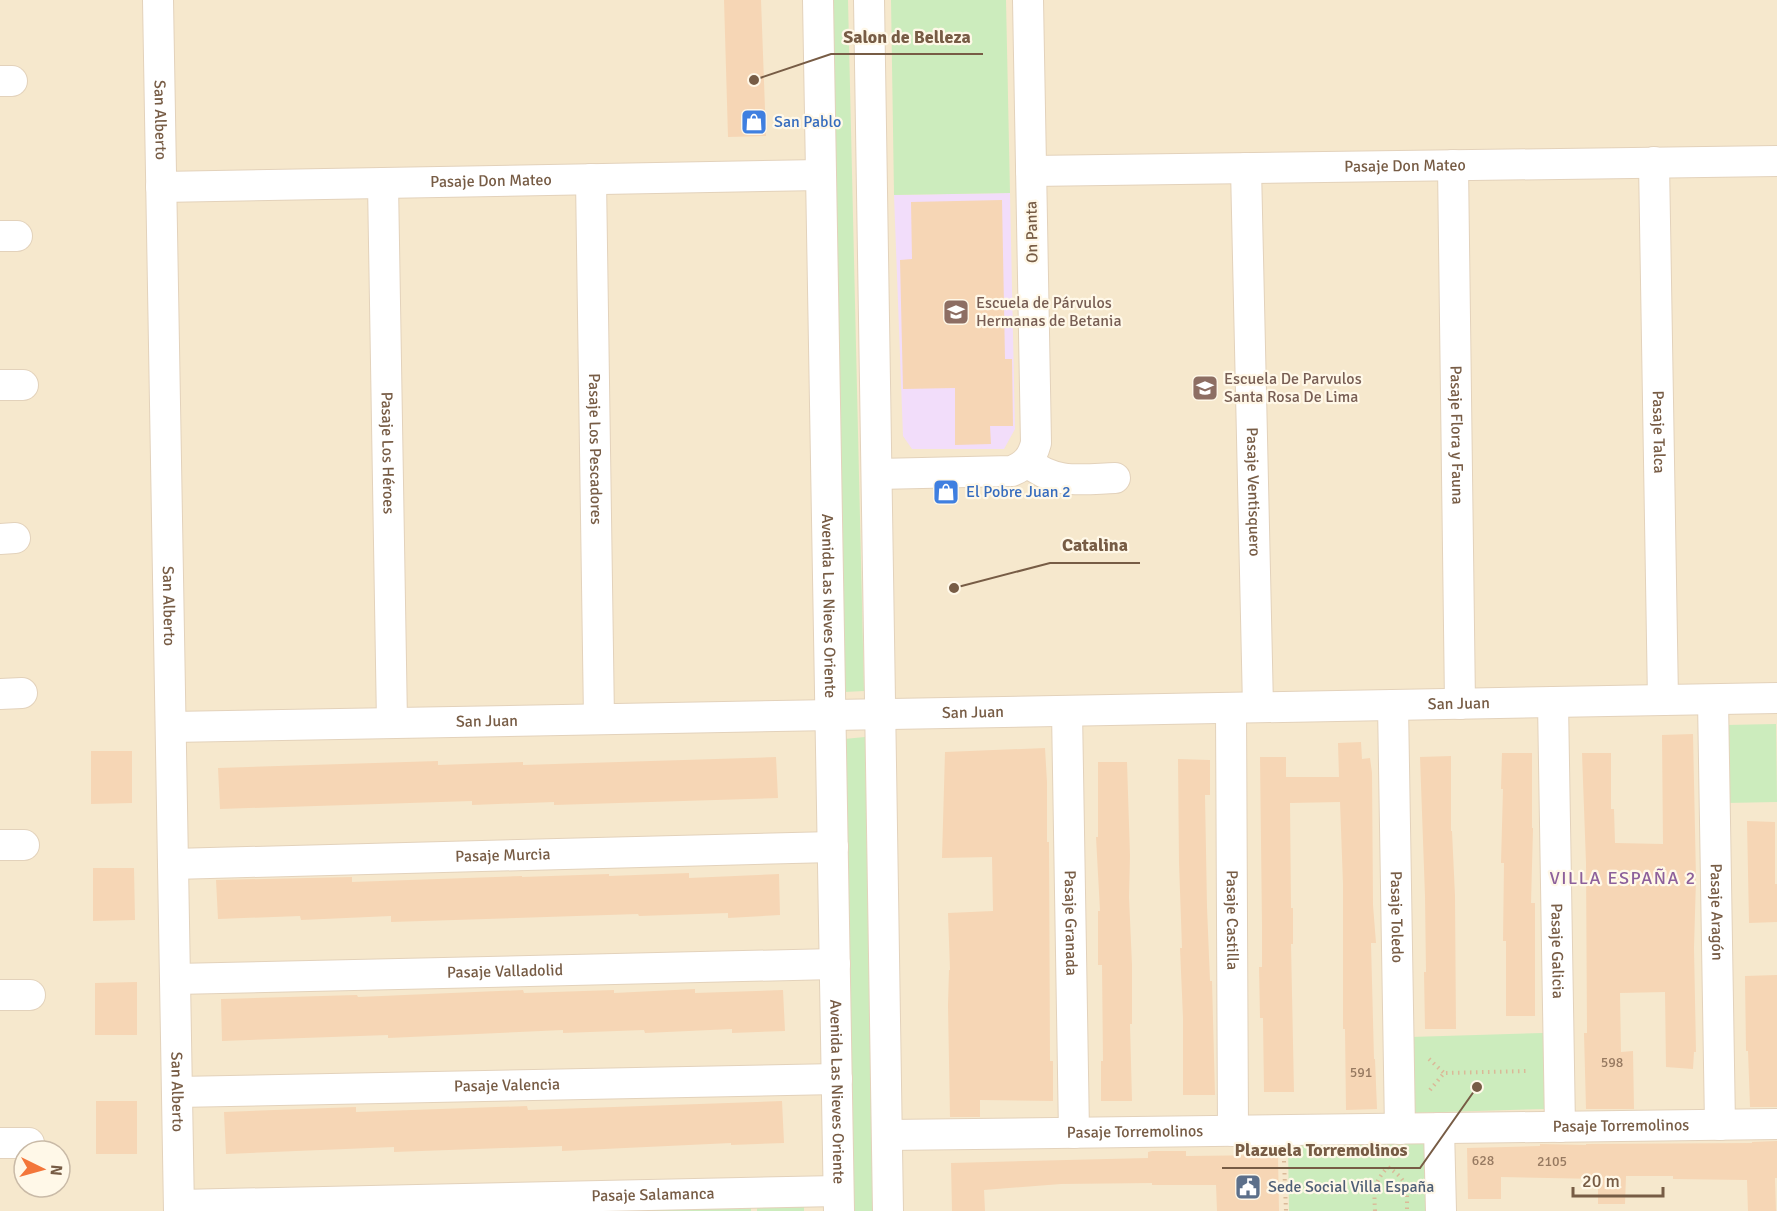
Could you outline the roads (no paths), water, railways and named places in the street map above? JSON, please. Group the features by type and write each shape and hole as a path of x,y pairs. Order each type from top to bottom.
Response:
{"street":[{"name":"San Alberto","path":"158,0 179,1208"},
{"name":"Avenida Las Nieves Oriente","path":"818,0 839,1201"},
{"path":"869,0 888,1211"},
{"name":"On Panta","path":"1028,462 1036,443 1029,0"},
{"name":"Pasaje Don Mateo","path":"1031,171 1777,161"},
{"name":"Pasaje Talca","path":"1654,162 1664,700"},
{"name":"Pasaje Flora y Fauna","path":"1453,165 1460,704"},
{"name":"Pasaje Ventisquero","path":"1244,708 1246,168"},
{"name":"Pasaje Don Mateo","path":"161,187 821,175"},
{"name":"Pasaje Los Pescadores","path":"591,179 600,719"},
{"name":"Pasaje Los Héroes","path":"383,183 392,723"},
{"path":"877,474 1012,471 1028,462 1045,475 1055,478 1115,478"},
{"name":"San Juan","path":"171,727 1777,698"},
{"name":"Pasaje Aragón","path":"1713,700 1720,1125"},
{"name":"Pasaje Galicia","path":"1552,702 1560,1127"},
{"name":"Pasaje Toledo","path":"1393,705 1400,1129"},
{"name":"Pasaje Castilla","path":"1233,1131 1244,708"},
{"name":"Pasaje Granada","path":"1067,711 1074,1133"},
{"name":"Pasaje Murcia","path":"173,864 833,847"},
{"name":"Pasaje Valladolid","path":"175,979 835,964"},
{"path":"0,995 30,994"},
{"name":"Pasaje Valencia","path":"177,1092 837,1079"},
{"name":"Pasaje Torremolinos","path":"887,1135 1777,1124"},
{"path":"1439,1128 1441,1211"},
{"name":"Pasaje Salamanca","path":"179,1208 839,1201"}],"place":[{"name":"Salon de Belleza","path":"754,80"},
{"name":"San Pablo","path":"754,122"},
{"name":"Escuela de Párvulos Hermanas de Betania","path":"956,312"},
{"name":"Escuela De Parvulos Santa Rosa De Lima","path":"1205,388"},
{"name":"El Pobre Juan 2","path":"946,492"},
{"name":"Catalina","path":"954,588"},
{"name":"Plazuela Torremolinos","path":"1477,1087"},
{"name":"Sede Social Villa España","path":"1248,1187"}],"district":[{"name":"VILLA ESPAÑA 2","path":"1623,878"}]}
